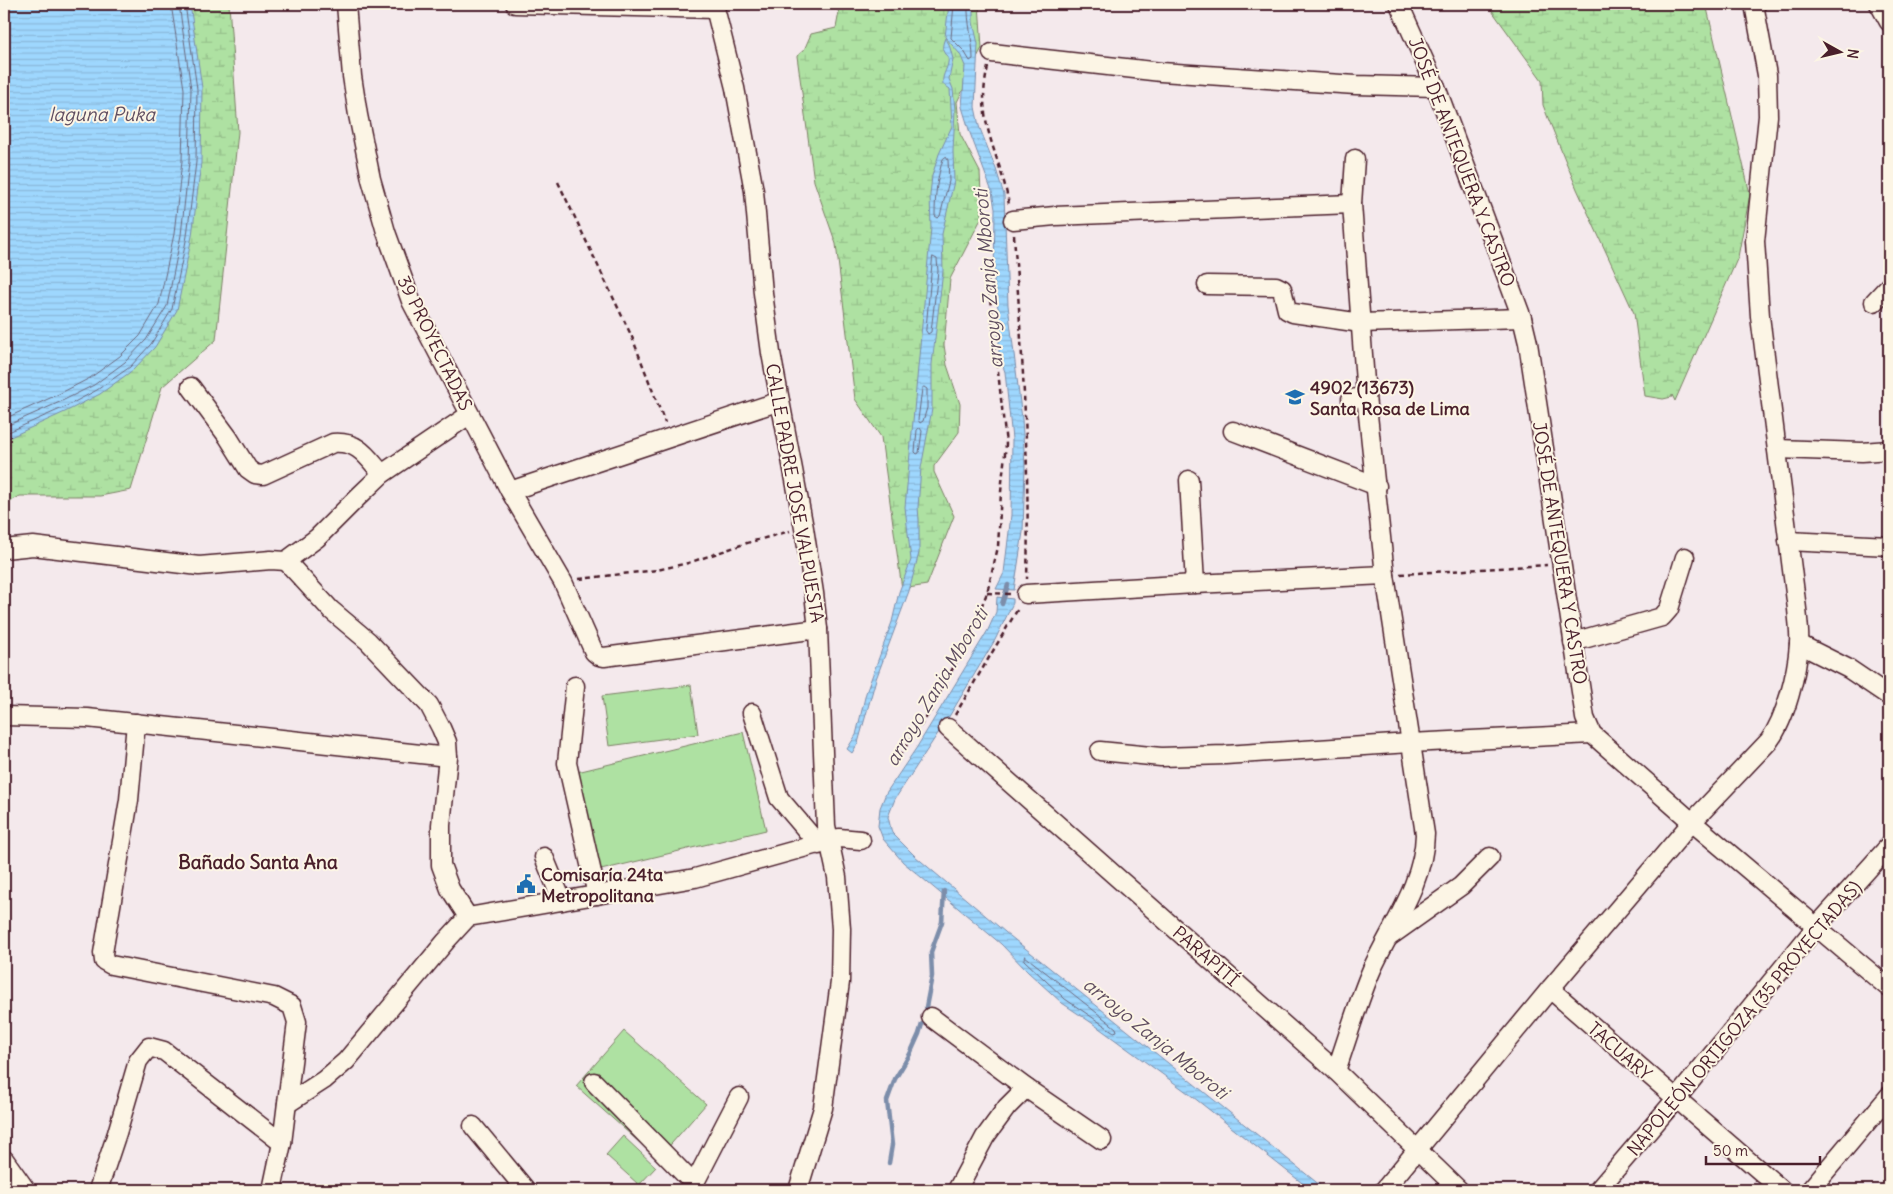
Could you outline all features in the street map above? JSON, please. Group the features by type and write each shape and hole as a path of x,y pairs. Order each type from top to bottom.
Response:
{"street":[{"name":"39 PROYECTADAS","path":"346,4 358,115 371,179 386,232 411,301 510,491 563,582 594,652 604,657 818,630"},
{"path":"516,4 714,6"},
{"name":"JOSÉ DE ANTEQUERA Y CASTRO","path":"1399,4 1436,87 1522,318 1528,343 1585,718 1592,734 1692,822 1889,988"},
{"path":"1384,1190 1550,989 1692,822 1769,741 1784,714 1799,644 1797,609 1760,316 1755,241 1768,116 1767,75 1754,4"},
{"path":"1879,4 1889,22"},
{"name":"CALLE PADRE JOSE VALPUESTA","path":"714,6 735,88 754,191 763,293 771,353 804,528 818,630 826,816 824,843 837,877 840,912 840,982 823,1108 798,1190"},
{"path":"992,53 1161,72 1356,85 1436,87"},
{"path":"1336,1070 1372,970 1418,873 1424,851 1425,834 1385,575 1376,486 1359,397 1361,323 1352,204 1355,159"},
{"path":"1013,220 1055,216 1352,204"},
{"path":"1207,285 1276,286 1282,289 1287,310 1293,313 1361,323 1522,318"},
{"path":"1874,302 1889,286"},
{"path":"191,387 218,422 248,469 254,474 263,475 339,442 360,448 382,474"},
{"path":"510,491 780,401"},
{"path":"4,549 33,546 199,566 270,560 286,561 317,538 382,474 469,415"},
{"path":"1233,431 1376,486"},
{"path":"1777,449 1862,452 1889,450"},
{"path":"1189,480 1195,584"},
{"path":"1788,541 1889,546"},
{"path":"1573,642 1662,617 1669,609 1685,557"},
{"path":"286,561 331,610 368,642 429,705 447,742 448,756 441,825 441,865 450,888 468,916"},
{"path":"1019,594 1385,575"},
{"path":"1799,644 1849,669 1889,696"},
{"path":"575,686 567,763 597,895"},
{"path":"752,713 779,798 824,843"},
{"path":"4,716 87,718 448,756"},
{"path":"136,723 129,800 103,953 104,961 111,965 274,997 292,1006 297,1022 282,1142 272,1190"},
{"name":"PARAPITÍ","path":"948,728 1336,1070 1459,1190"},
{"path":"1100,751 1161,757 1592,734"},
{"path":"287,1104 324,1080 346,1061 468,916 695,878 839,838 862,840"},
{"name":"NAPOLEÓN ORTIGOZA (35 PROYECTADAS)","path":"1598,1190 1676,1100 1816,927 1889,846"},
{"path":"544,856 562,901"},
{"path":"1389,937 1462,886 1490,857"},
{"name":"TACUARY","path":"1550,989 1782,1190"},
{"path":"931,1017 1026,1088 1102,1140"},
{"path":"98,1190 138,1062 149,1047 164,1051 282,1142"},
{"path":"594,1082 693,1187 739,1097"},
{"path":"957,1190 985,1137 1007,1107 1026,1088"},
{"path":"1810,1190 1889,1096"},
{"path":"473,1126 517,1187"},
{"path":"4,1159 26,1190"}],"path":[{"path":"948,728 1019,594 1028,516 1026,400 1013,220 988,133 984,112 984,91 992,53"},
{"path":"558,182 632,337 671,436"},
{"path":"899,756 930,712 967,641 987,592 998,547 1006,444 986,262"},
{"path":"563,582 688,563 747,542 804,528"},
{"path":"1385,575 1561,565"},
{"path":"987,592 1019,594"}],"green space":[{"name":"laguna Puka","path":"4,4 229,4 238,132 216,340 162,387 131,490 100,496 20,496 4,505"},
{"path":"831,4 979,4 982,48 964,82 964,88 957,102 960,134 980,172 982,217 950,279 944,345 947,365 960,404 959,432 934,466 934,472 954,516 927,585 902,589 881,437 855,399 836,244 814,181 797,56 804,50 811,34 836,28 839,12"},
{"path":"1487,4 1706,4 1750,194 1738,257 1675,401 1672,395 1672,397 1663,399 1645,396 1634,313 1577,189 1548,118 1543,105 1542,80"},
{"path":"691,685 698,734 609,746 602,696"},
{"path":"743,732 766,830 601,870 577,772"},
{"path":"624,1031 706,1104 658,1159 576,1086"},
{"path":"623,1136 656,1167 639,1185 606,1155"}],"water":[{"name":"laguna Puka","path":"4,4 190,4 202,88 201,163 192,236 177,310 155,347 133,370 100,394 4,440"},
{"path":"949,4 973,4 973,22 978,44 975,107 979,126 1004,195 1008,305 1022,419 1025,466 1023,532 1014,590 996,589 1004,573 1011,515 1012,439 1005,372 999,355 999,314 994,284 995,209 992,192 962,107 965,66 960,54 945,37"},
{"path":"945,38 949,44 953,59 949,79 953,89 955,110 954,181 942,234 943,271 932,364 932,409 921,468 918,507 919,553 909,591 876,679 858,743 852,753 847,749 856,735 866,693 892,622 899,592 911,560 905,507 931,228 930,195 932,176 939,154 952,126 950,89 943,84 948,61 943,48"},
{"path":"997,597 1013,599 1013,603 995,640 950,715 895,799 888,817 892,833 915,856 1005,932 1326,1190 1311,1190 1188,1093 1062,1003 1001,944 903,862 883,839 878,826 880,808 886,793 917,747 988,630 996,612"}],"waterway":[{"name":"arroyo Zanja Mboroti","path":"1002,604 1008,585"},
{"path":"926,1007 932,976 931,952 942,922 944,891"},
{"path":"889,1163 892,1145 887,1101 895,1079 910,1054 922,1024"}],"place":[{"name":"4902 (13673) Santa Rosa de Lima","path":"1295,397"},
{"name":"Comisaría 24ta Metropolitana","path":"526,884"}],"district":[{"name":"Bañado Santa Ana","path":"258,862"}]}
